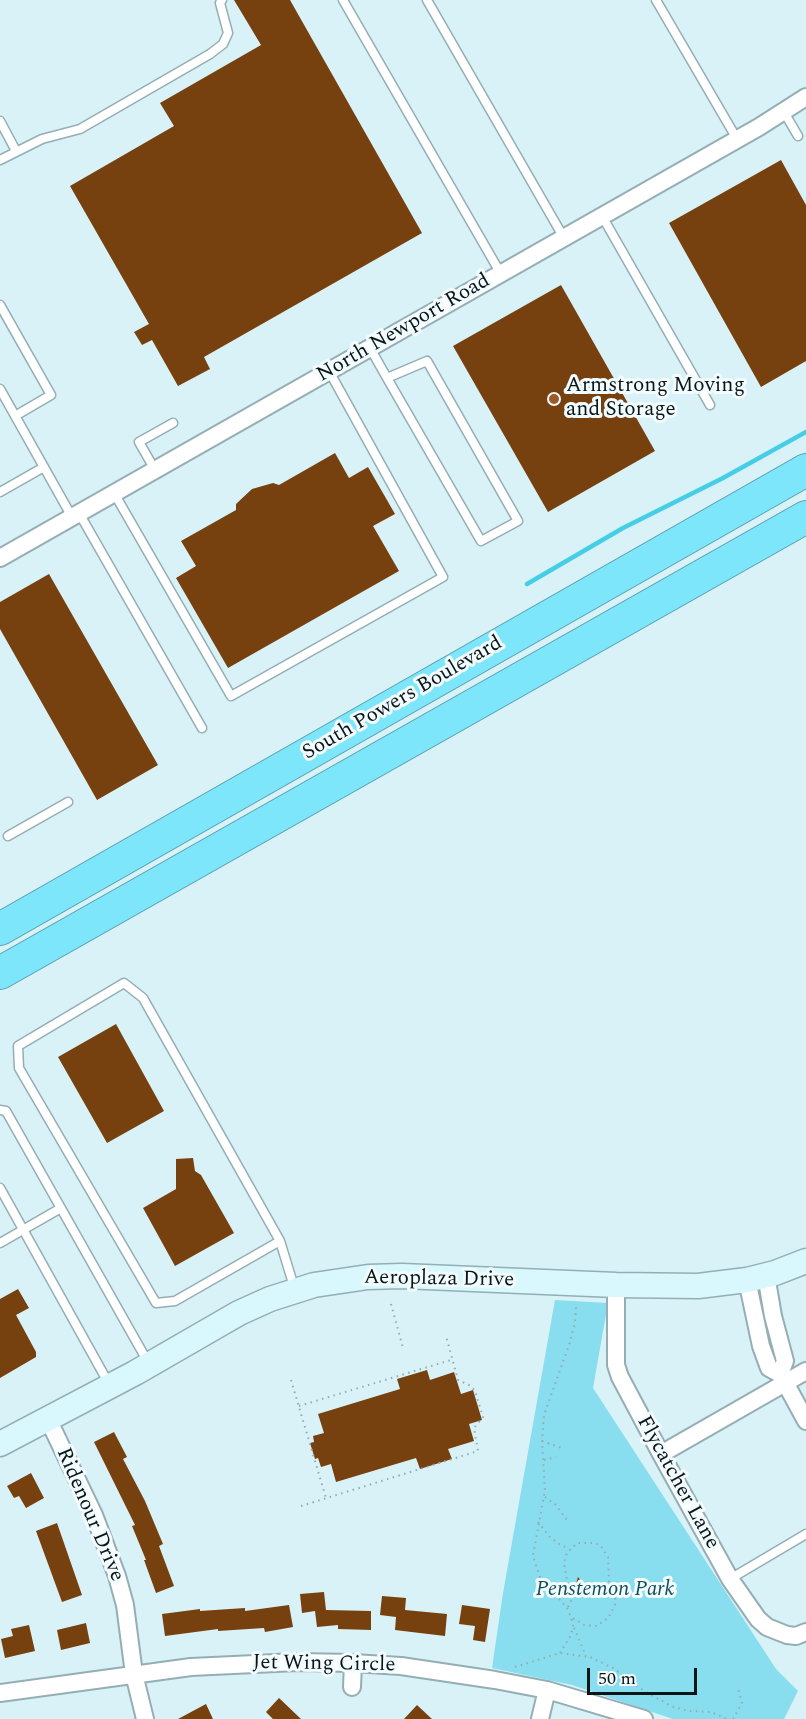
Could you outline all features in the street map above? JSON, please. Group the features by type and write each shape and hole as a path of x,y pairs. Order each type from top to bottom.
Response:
{"highway":[{"name":"South Powers Boulevard","path":"0,929 806,470"},
{"name":"South Powers Boulevard","path":"0,973 806,517"}],"street":[{"name":"North Newport Road","path":"0,558 737,140 806,97"},
{"name":"Aeroplaza Drive","path":"0,1444 110,1386 239,1313 296,1290 336,1281 402,1276 698,1286 756,1278 806,1261"},
{"path":"756,1278 761,1346 769,1368 782,1379 806,1421"},
{"name":"Flycatcher Lane","path":"616,1285 616,1365 620,1377 661,1454 730,1579 758,1619 767,1628 787,1635 796,1636 806,1632"},
{"path":"661,1454 782,1379 806,1371"},
{"name":"Ridenour Drive","path":"48,1419 94,1515 117,1576 125,1605 134,1674 145,1719"},
{"path":"352,1687 353,1663"},
{"name":"Jet Wing Circle","path":"0,1693 191,1667 353,1663 445,1672 547,1690 644,1719"},
{"path":"540,1719 547,1690"}],"lane":[{"path":"0,160 42,139 80,129 210,54 223,44 228,33 220,3 222,0"},
{"path":"343,0 501,274"},
{"path":"427,0 564,238"},
{"path":"656,0 737,140"},
{"path":"784,112 798,136"},
{"path":"0,121 16,151"},
{"path":"602,216 710,405"},
{"path":"0,305 51,395 15,416"},
{"path":"370,348 387,378 481,541 518,521 427,361 387,378"},
{"path":"114,493 231,696 443,577 329,371"},
{"path":"0,389 44,467 76,515 202,728"},
{"path":"155,470 139,442 173,423"},
{"path":"0,492 44,467"},
{"path":"8,836 68,802"},
{"path":"280,1241 175,1301 156,1303 19,1068 18,1046 124,983 143,998 280,1241 296,1290"},
{"path":"0,1110 6,1111 149,1364"},
{"path":"0,1188 110,1386"},
{"path":"0,1243 61,1208"},
{"path":"730,1579 806,1534"}],"path":[{"path":"390,1304 403,1348"},
{"path":"576,1307 575,1323 569,1345 544,1415 542,1441 546,1481 533,1556 540,1577 567,1608 586,1656"},
{"path":"301,1506 478,1451 474,1428 483,1417 475,1391 471,1386 458,1380 446,1336"},
{"path":"299,1406 453,1360"},
{"path":"291,1380 326,1498"},
{"path":"542,1441 562,1448"},
{"path":"544,1460 556,1457"},
{"path":"544,1497 556,1505 567,1520"},
{"path":"538,1522 550,1538 569,1548"},
{"path":"567,1608 572,1599 564,1562 569,1548 577,1543 587,1542 601,1546 608,1557 609,1581 615,1598 612,1613 597,1626 584,1625 571,1617"},
{"path":"560,1653 571,1635 573,1626"},
{"path":"514,1667 560,1653 586,1656 614,1668 644,1691 671,1706 688,1711 711,1712 727,1719"},
{"path":"733,1719 742,1703 738,1688"}],"green space":[{"name":"Penstemon Park","path":"555,1300 608,1303 593,1388 776,1669 798,1691 784,1719 673,1719 572,1685 492,1668 503,1593"}],"building":[{"path":"234,0 290,0 422,233 204,357 210,369 178,386 152,340 142,345 134,332 149,324 70,186 174,126 160,103 261,45"},
{"path":"781,160 806,205 806,361 761,387 669,223"},
{"name":"Armstrong Moving and Storage","path":"561,285 655,451 548,512 453,346"},
{"path":"335,453 349,478 368,467 395,514 373,526 399,571 228,668 176,578 196,566 181,541 236,510 236,504 252,489 273,483 279,485"},
{"path":"49,574 158,765 97,800 0,629 0,602"},
{"path":"116,1024 164,1111 107,1143 58,1057"},
{"path":"193,1158 195,1171 201,1175 234,1233 175,1266 143,1208 176,1189 176,1159"},
{"path":"18,1289 29,1308 16,1315 36,1352 36,1357 0,1378 0,1299"},
{"path":"427,1370 430,1380 454,1372 461,1394 473,1390 482,1420 469,1424 474,1441 448,1449 452,1459 420,1469 416,1458 336,1482 331,1464 321,1467 318,1458 315,1459 310,1443 314,1442 313,1436 324,1433 318,1414 400,1389 397,1379"},
{"path":"114,1432 127,1457 123,1459 145,1501 163,1544 159,1546 174,1586 156,1593 132,1526 135,1525 94,1442"},
{"path":"31,1473 44,1498 26,1508 19,1496 14,1498 7,1486"},
{"path":"57,1523 82,1595 62,1602 36,1531"},
{"path":"578,1577 587,1588 584,1595 578,1597 574,1591"},
{"path":"324,1592 326,1610 371,1611 371,1630 338,1629 338,1625 317,1627 315,1611 302,1613 300,1594"},
{"path":"382,1596 406,1598 405,1610 447,1614 445,1636 395,1630 396,1617 380,1615"},
{"path":"289,1605 293,1627 265,1632 264,1628 218,1631 218,1629 165,1636 162,1614 200,1609 200,1611 245,1608 245,1611"},
{"path":"462,1605 490,1609 485,1642 473,1640 475,1626 459,1624"},
{"path":"86,1623 90,1643 61,1650 57,1630"},
{"path":"29,1625 35,1651 5,1658 1,1639 13,1636 11,1629"},
{"path":"279,1698 301,1719 273,1719 266,1712"},
{"path":"206,1704 213,1719 178,1719"},
{"path":"417,1705 432,1719 404,1719"}],"waterway":[{"path":"527,584 623,528 723,478 806,432"}],"place":[{"name":"Armstrong Moving and Storage","path":"554,399"}]}
